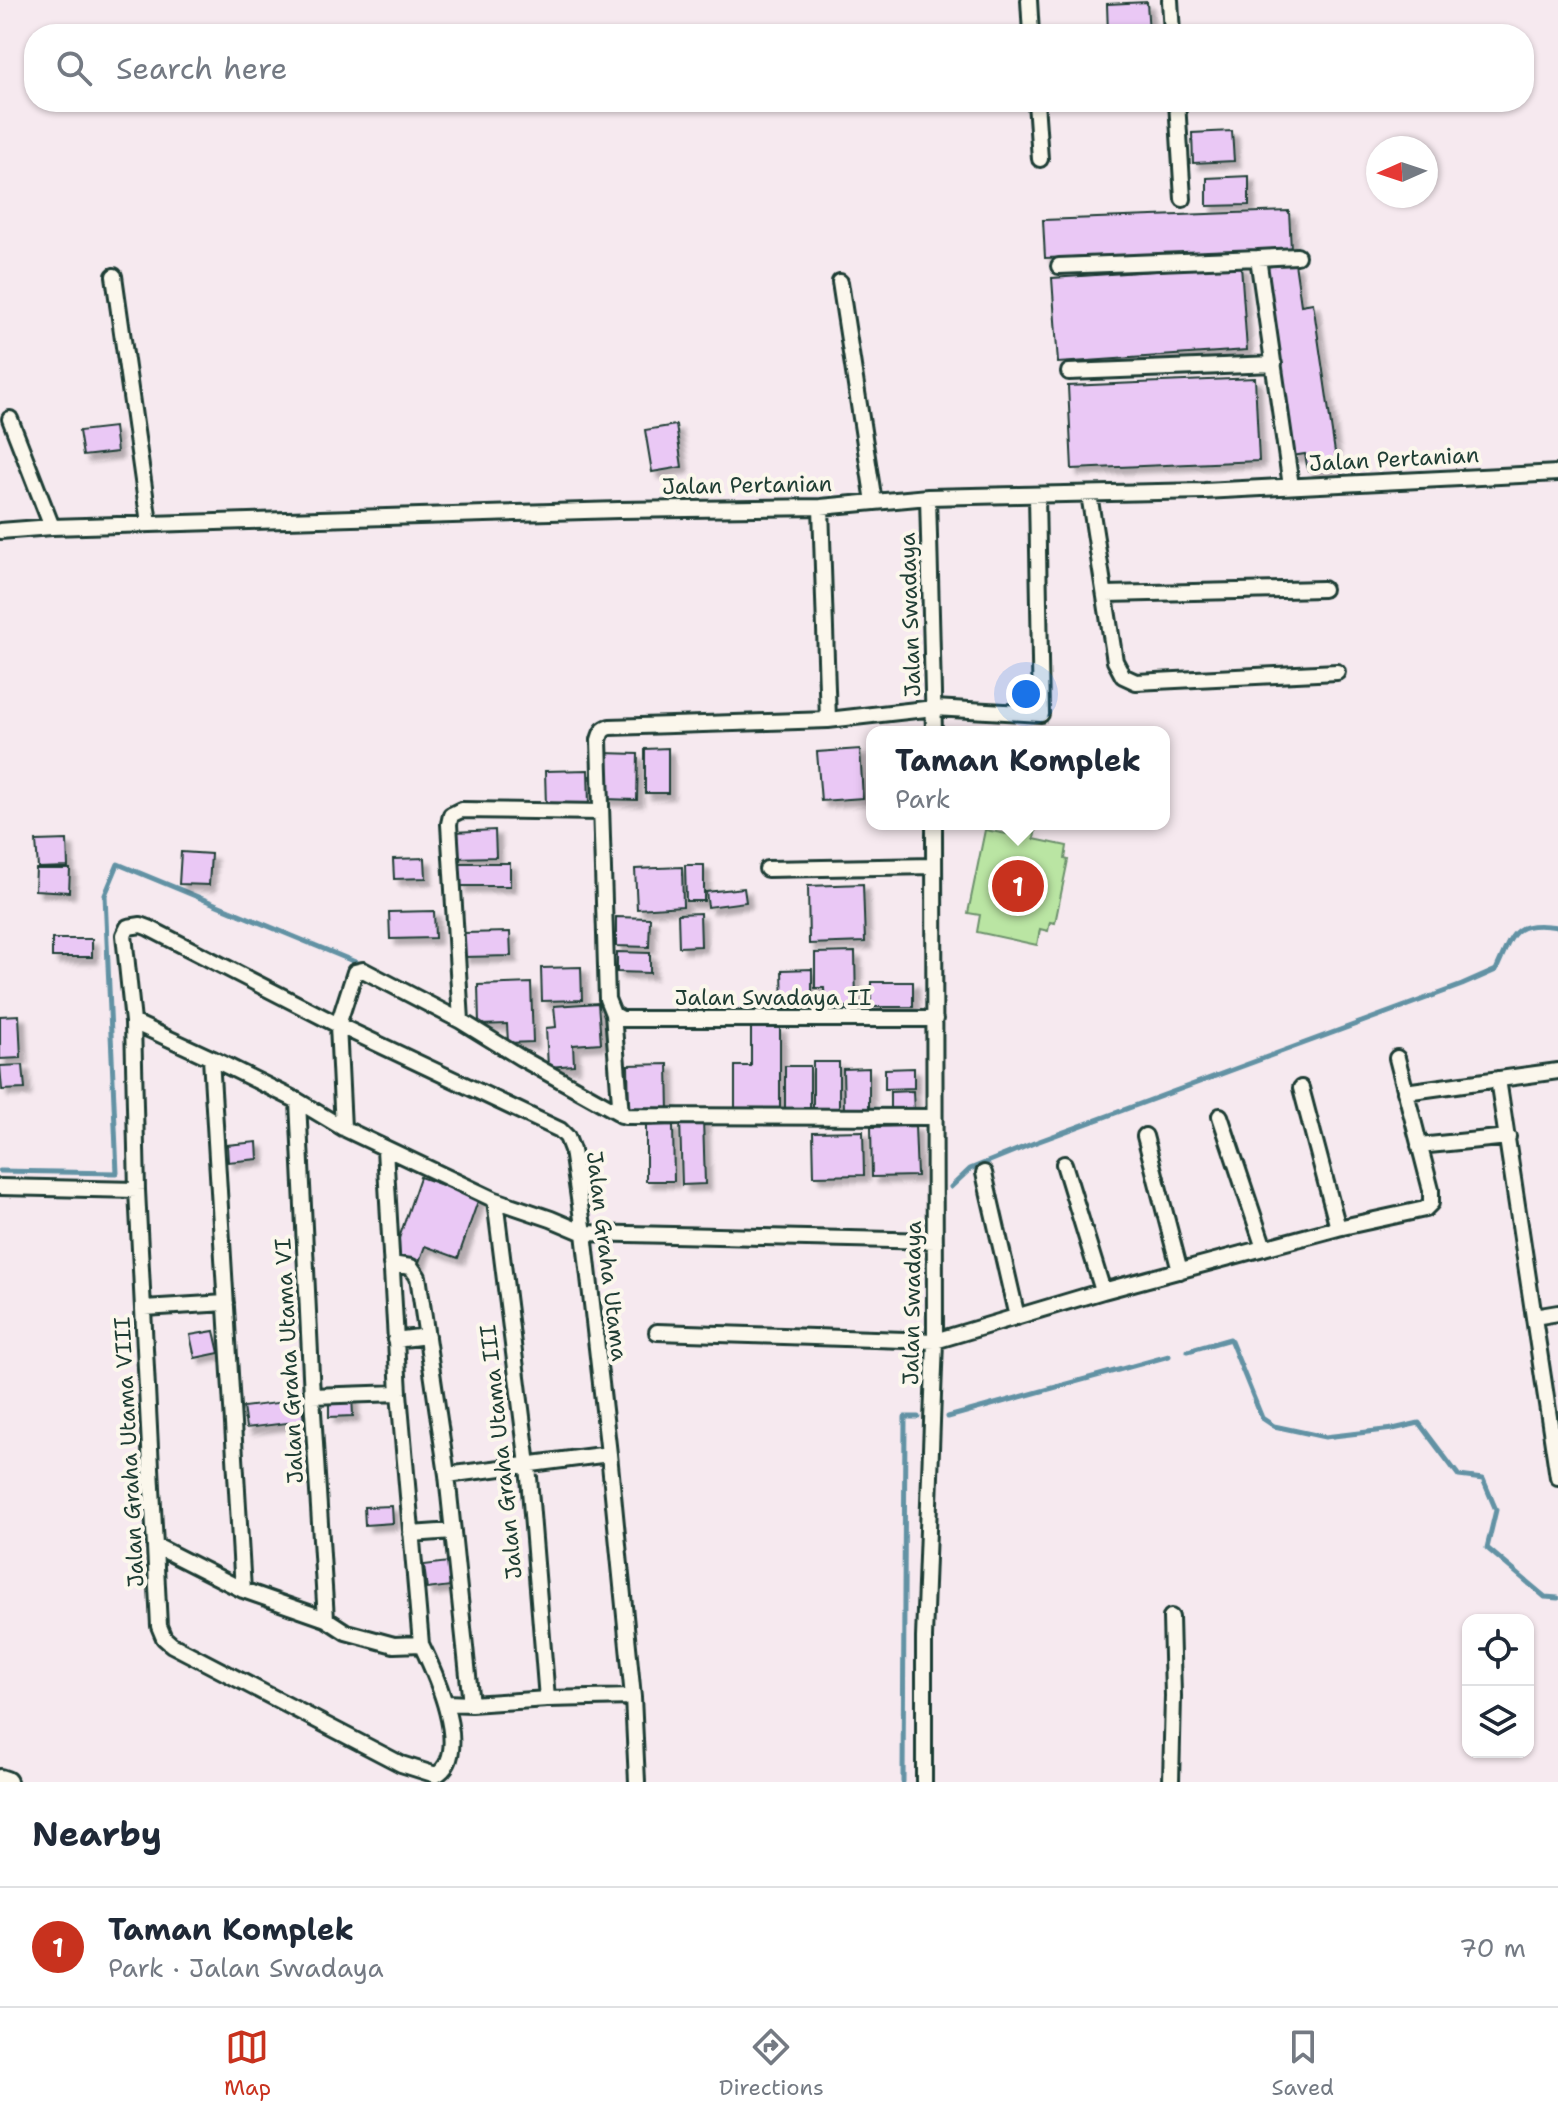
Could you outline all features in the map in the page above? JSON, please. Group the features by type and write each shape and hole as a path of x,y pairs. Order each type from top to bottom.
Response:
{"main road":[{"path":"0,1780 6,1782"}],"street":[{"path":"1029,0 1030,24"},
{"path":"1170,0 1171,24"},
{"path":"1037,112 1040,159"},
{"path":"1178,112 1183,199"},
{"path":"1059,266 1297,256"},
{"path":"1258,258 1291,486"},
{"path":"114,276 149,523"},
{"path":"840,282 874,502"},
{"path":"1069,372 1274,364"},
{"path":"10,419 52,527"},
{"name":"Jalan Pertanian","path":"0,531 149,523 821,507 928,497 1089,494 1558,473"},
{"path":"1089,494 1115,661 1123,676 1131,681 1337,672"},
{"path":"621,1115 613,1014 607,999 601,732 604,728 828,720 934,708 1041,714 1037,495"},
{"name":"Jalan Swadaya","path":"928,497 934,726"},
{"path":"821,507 828,720"},
{"path":"1106,594 1323,589"},
{"path":"461,1021 449,824 451,815 461,810 601,812"},
{"name":"Jalan Swadaya","path":"924,1782 924,1638 935,1341 934,830"},
{"path":"767,869 934,866"},
{"name":"Jalan Graha Utama","path":"124,935 128,927 134,925 149,928 338,1025 560,1130 567,1137 572,1150 584,1233 609,1454 633,1697 637,1782"},
{"name":"Jalan Graha Utama VIII","path":"124,935 133,1022 137,1190 159,1626 164,1638 172,1645 401,1764 440,1778 450,1758 446,1703"},
{"path":"343,1128 338,1025 353,978 363,970 461,1021 621,1115 934,1117"},
{"name":"Jalan Swadaya II","path":"613,1014 622,1019 935,1019"},
{"path":"133,1022 298,1101 385,1149 495,1200 584,1233 935,1241"},
{"path":"211,1058 243,1590"},
{"path":"657,1332 935,1341 1103,1291 1338,1228 1425,1209 1431,1203 1431,1190 1397,1058"},
{"path":"1405,1092 1558,1071"},
{"path":"1498,1079 1558,1477"},
{"path":"1301,1088 1338,1228"},
{"name":"Jalan Graha Utama VI","path":"298,1101 326,1619"},
{"path":"1220,1116 1264,1248"},
{"path":"1145,1136 1180,1271"},
{"path":"1419,1146 1508,1137"},
{"path":"385,1149 395,1340 421,1644 446,1703 633,1697"},
{"path":"1064,1164 1103,1291"},
{"path":"984,1173 1017,1317"},
{"path":"0,1187 137,1190"},
{"name":"Jalan Graha Utama III","path":"495,1200 528,1465 547,1699"},
{"path":"391,1264 411,1267 418,1277 447,1475 471,1704"},
{"path":"144,1308 226,1303"},
{"path":"1534,1317 1558,1313"},
{"path":"395,1340 427,1336"},
{"path":"312,1396 399,1393"},
{"path":"447,1475 609,1454"},
{"path":"411,1534 453,1531"},
{"path":"156,1546 243,1590 326,1619 346,1632 394,1645 421,1644"},
{"path":"1171,1617 1171,1782"}],"green space":[{"path":"985,830 1018,836 1019,830 1036,830 1034,839 1067,846 1065,859 1068,860 1055,923 1050,922 1048,931 1040,929 1037,945 977,932 980,915 968,913"}],"building":[{"path":"1147,2 1148,24 1108,24 1107,4"},
{"path":"1232,131 1234,161 1193,163 1192,133"},
{"path":"1249,176 1249,205 1207,206 1207,178"},
{"path":"1289,211 1291,249 1045,258 1043,220"},
{"path":"1295,263 1301,305 1313,303 1337,466 1308,471 1305,454 1292,456 1265,267"},
{"path":"1241,265 1247,350 1058,363 1052,278"},
{"path":"1255,378 1259,461 1072,469 1068,386"},
{"path":"676,425 682,467 652,472 645,430"},
{"path":"114,427 117,452 83,456 79,431"},
{"path":"668,748 668,793 645,793 645,749"},
{"path":"860,749 863,798 821,801 817,752"},
{"path":"604,753 638,754 637,800 604,799"},
{"path":"588,770 589,805 546,806 545,771"},
{"path":"495,830 496,857 455,858 454,832"},
{"path":"67,840 68,867 38,868 36,841"},
{"path":"181,852 211,854 209,885 179,884"},
{"path":"425,858 426,878 394,879 393,859"},
{"path":"460,863 510,863 510,886 460,886"},
{"path":"685,865 704,865 704,901 686,901"},
{"path":"682,867 683,906 637,909 635,869"},
{"path":"36,869 70,869 69,892 35,890"},
{"path":"863,884 865,942 809,944 808,886"},
{"path":"744,888 746,902 708,907 706,892"},
{"path":"434,911 435,938 390,939 389,912"},
{"path":"700,913 701,946 679,947 678,914"},
{"path":"616,917 650,918 649,947 616,946"},
{"path":"510,932 511,956 463,957 463,933"},
{"path":"52,939 92,939 92,957 52,957"},
{"path":"617,952 650,953 650,973 617,972"},
{"path":"855,952 856,1007 825,1007 824,988 815,988 815,953"},
{"path":"581,967 582,1000 542,1001 541,968"},
{"path":"812,969 812,1008 783,1008 782,970"},
{"path":"871,982 913,982 913,1007 871,1007"},
{"path":"531,983 533,1042 508,1043 507,1024 479,1025 478,985"},
{"path":"598,1003 601,1043 573,1045 574,1065 548,1067 546,1028 556,1027 554,1006"},
{"path":"19,1015 21,1058 0,1059 0,1016"},
{"path":"751,1027 780,1027 780,1108 735,1108 735,1066 751,1066"},
{"path":"813,1062 839,1062 839,1109 813,1109"},
{"path":"668,1064 669,1113 629,1114 628,1065"},
{"path":"23,1065 25,1089 2,1090 0,1066"},
{"path":"785,1066 810,1066 810,1109 785,1109"},
{"path":"869,1068 869,1109 844,1109 843,1069"},
{"path":"914,1068 914,1088 885,1089 885,1069"},
{"path":"913,1091 914,1113 890,1113 890,1092"},
{"path":"703,1119 705,1184 682,1185 680,1120"},
{"path":"673,1125 674,1181 646,1181 646,1126"},
{"path":"915,1126 917,1176 872,1177 871,1127"},
{"path":"863,1131 864,1175 814,1176 813,1132"},
{"path":"257,1142 258,1159 228,1162 227,1145"},
{"path":"420,1177 479,1198 458,1258 425,1246 418,1265 393,1256"},
{"path":"214,1331 219,1353 195,1358 190,1335"},
{"path":"329,1396 352,1396 353,1416 329,1417"},
{"path":"301,1400 304,1421 246,1428 243,1407"},
{"path":"392,1506 393,1523 365,1525 364,1507"},
{"path":"448,1562 451,1586 427,1589 424,1565"}],"waterway":[{"path":"0,1171 117,1173 105,895 118,864 365,966"},
{"path":"951,1187 970,1169 1034,1143 1462,985 1496,970 1516,932 1531,926 1558,927"},
{"path":"1188,1351 1230,1339 1262,1418 1274,1426 1325,1437 1419,1423 1459,1476 1483,1479 1496,1510 1487,1548 1545,1597 1558,1598"},
{"path":"948,1417 1169,1356"},
{"path":"903,1782 905,1417 918,1417"}],"place":[{"name":"Taman Komplek","path":"1018,886"}]}
